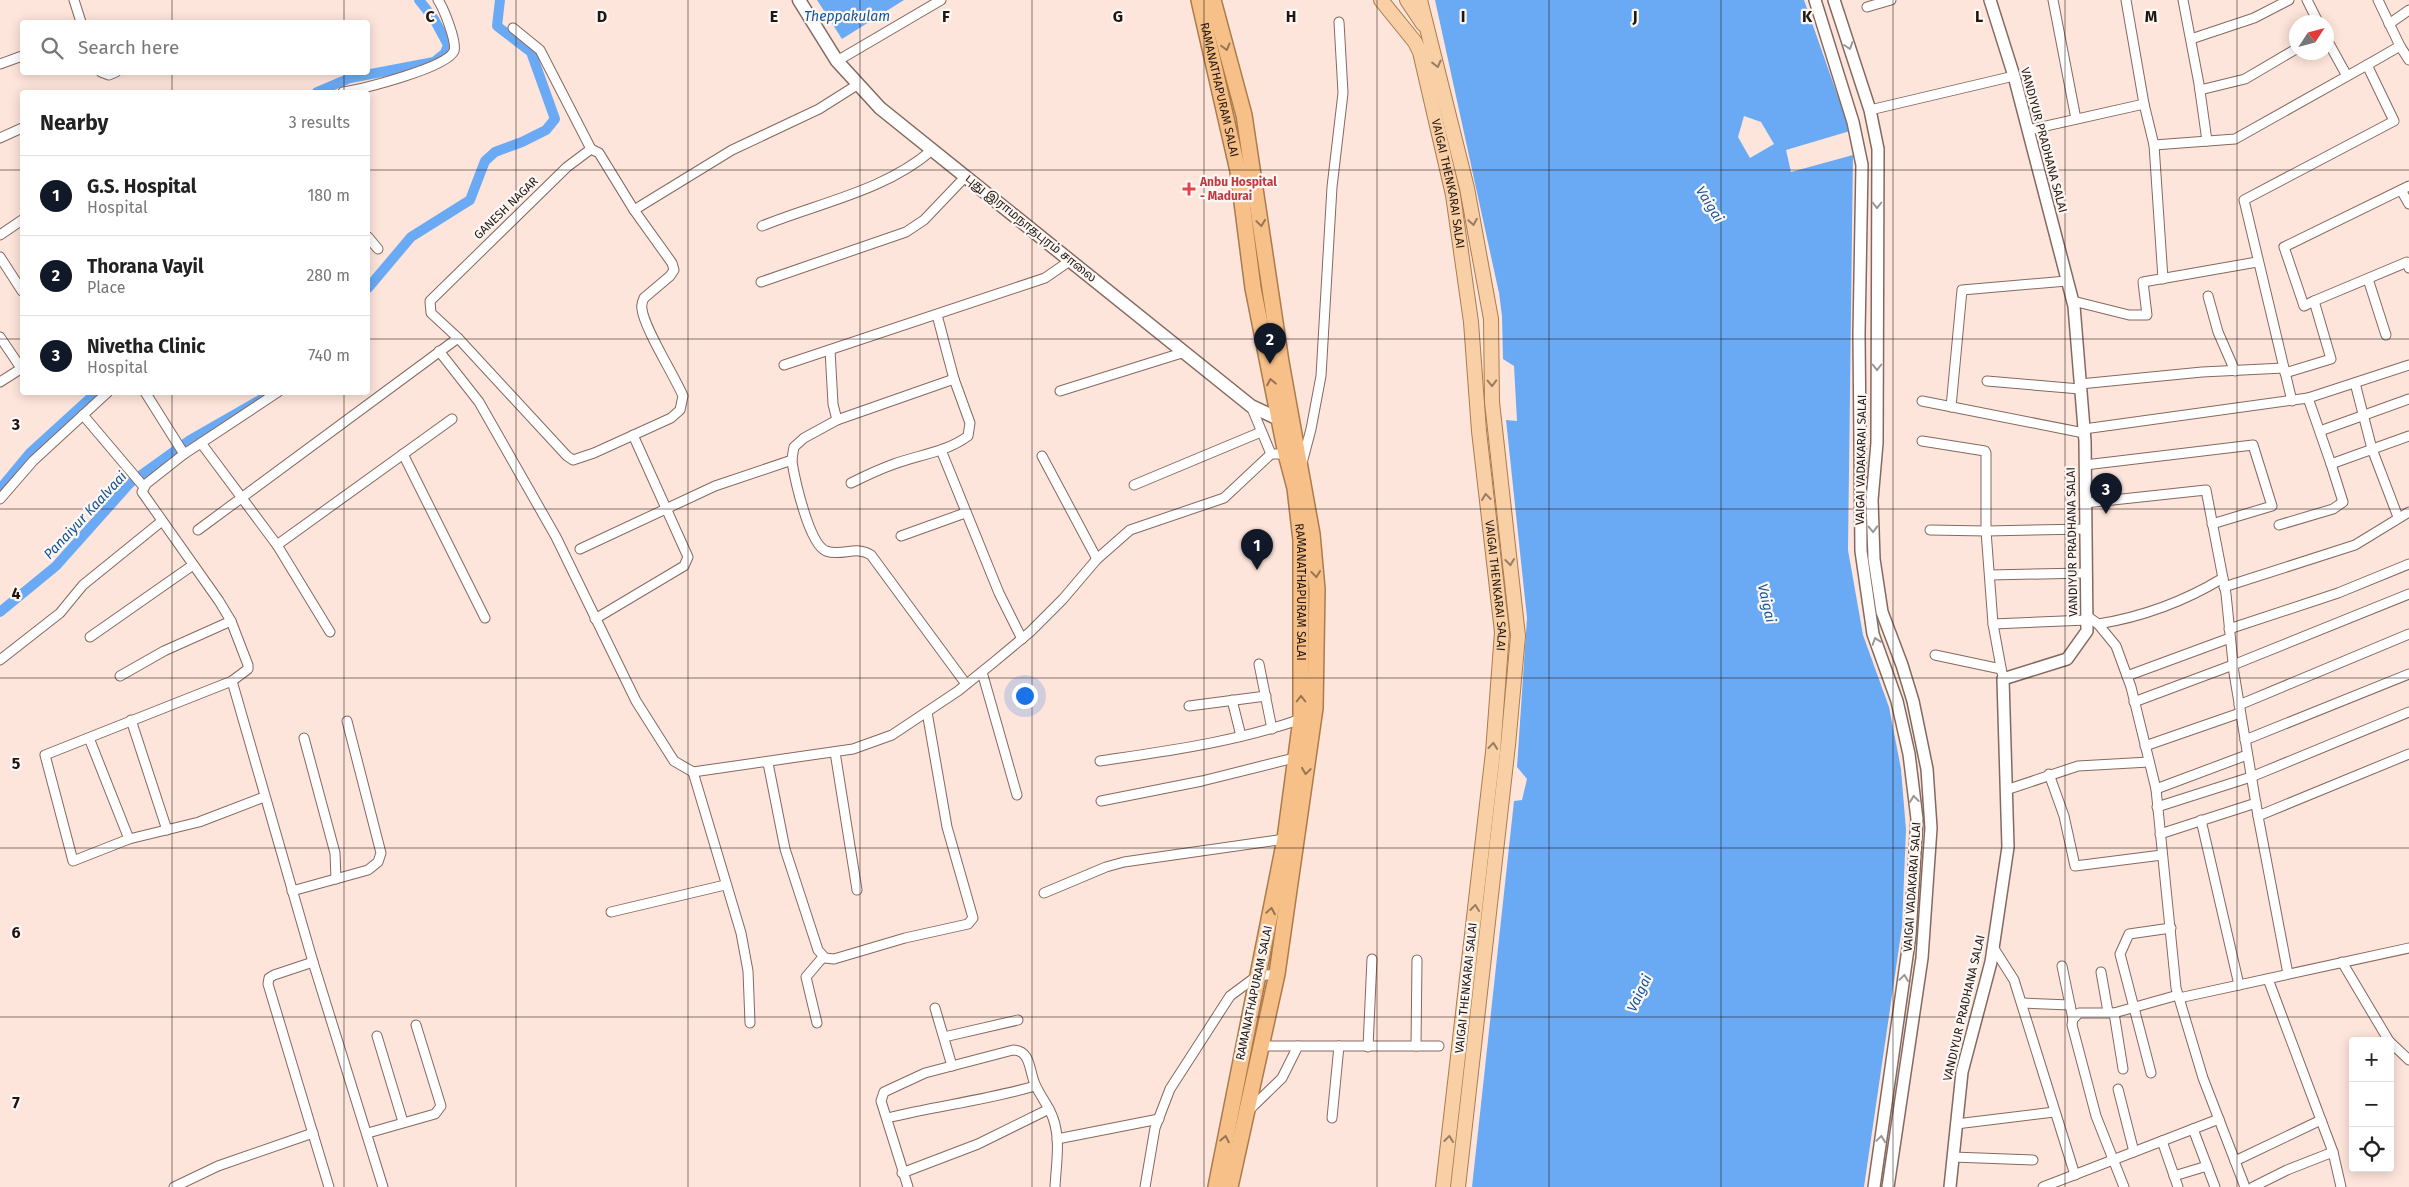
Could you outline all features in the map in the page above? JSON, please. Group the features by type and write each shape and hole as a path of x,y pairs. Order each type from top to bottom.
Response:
{"highway":[{"name":"RAMANATHAPURAM SALAI","path":"1199,0 1238,170 1253,288 1285,422 1300,470 1312,534 1317,589 1315,708 1277,974 1230,1187"},
{"name":"RAMANATHAPURAM SALAI","path":"1213,0 1244,115 1285,422 1278,454 1294,488 1301,540 1301,719 1294,758 1285,839 1216,1187"}],"main road":[{"name":"புது இராமநாதபுரம் சாலை","path":"799,0 837,61 880,108 1072,260 1250,406 1285,422"},
{"name":"VAIGAI THENKARAI SALAI","path":"1381,0 1420,52 1453,195 1471,322 1479,431 1502,632 1493,752 1443,1187"},
{"name":"VAIGAI THENKARAI SALAI","path":"1407,0 1428,31"},
{"name":"VAIGAI THENKARAI SALAI","path":"1420,0 1467,188 1491,319 1492,402 1518,636 1508,745 1458,1187"}],"street":[{"path":"74,0 80,20"},
{"path":"351,90 407,76 440,62 453,54 455,48 453,38 438,0"},
{"path":"837,61 942,0"},
{"name":"VAIGAI VADAKARAI SALAI","path":"1815,0 1856,138 1862,165 1859,334 1861,551 1873,634 1897,702 1909,754 1917,819 1910,935 1874,1187"},
{"name":"VAIGAI VADAKARAI SALAI","path":"1834,0 1870,110 1878,149 1877,443 1872,500 1874,559 1882,612 1913,701 1927,769 1931,828 1922,958 1888,1187"},
{"path":"1868,7 1891,0"},
{"name":"VANDIYUR PRADHANA SALAI","path":"1950,1187 1962,1072 1993,947 2008,847 2002,674 2067,659 2087,631 2084,431 2072,301 2014,76 1990,0"},
{"path":"2053,0 2076,119"},
{"path":"2126,0 2144,104 2154,146 2163,279"},
{"path":"2183,0 2200,90 2206,141"},
{"path":"2191,39 2254,18 2289,0"},
{"path":"2307,0 2314,15"},
{"path":"2378,0 2400,46 2409,60"},
{"path":"2389,24 2409,10"},
{"path":"1294,488 1311,429 1321,376 1332,187 1343,93 1339,22"},
{"path":"198,530 458,338 567,456 573,460 594,453 671,418 680,410 683,396 642,311 644,298 670,276 674,270 672,263 634,210 600,153 591,149 540,50 513,28"},
{"path":"2154,146 2235,139 2400,46"},
{"path":"2334,52 2347,76"},
{"path":"2200,90 2245,79 2289,53"},
{"path":"0,64 20,57"},
{"path":"2292,401 2257,262 2244,200 2394,121 2367,64"},
{"path":"1870,110 2014,76"},
{"path":"634,210 732,150 819,109 857,85"},
{"path":"2028,130 2144,104"},
{"path":"0,138 20,129"},
{"path":"1856,138 1874,132"},
{"name":"GANESH NAGAR","path":"458,338 431,313 430,301 567,167 591,149"},
{"path":"762,226 892,177 915,165 932,150"},
{"path":"761,282 906,232 924,220 966,176"},
{"path":"2409,204 2405,188 2284,247 2304,306 2407,262 2409,268"},
{"path":"0,235 20,221"},
{"path":"370,239 378,249"},
{"path":"0,257 20,288"},
{"path":"784,365 1045,278 1072,260"},
{"path":"2072,301 2129,315 2147,315 2142,282 2257,262"},
{"path":"2368,279 2386,335"},
{"path":"1951,407 1962,290 2067,281"},
{"path":"2208,296 2218,332 2235,371"},
{"path":"1987,381 2080,387 2235,371 2285,371 2331,359 2314,301"},
{"path":"851,483 895,464 961,442 968,436 971,430 954,379 937,315"},
{"path":"0,337 20,365"},
{"path":"830,350 833,404 837,420"},
{"path":"439,351 479,402 556,537 636,701 674,761 693,772 768,763 852,749 892,735 966,684 1022,639 1063,599 1097,559 1130,530 1224,498 1278,454 1261,432 1250,406"},
{"path":"1060,391 1185,352"},
{"path":"1922,401 2084,431 2308,398 2409,366"},
{"path":"0,382 20,369"},
{"path":"954,379 837,420 804,438 794,447 792,460 811,534 818,545 825,550 835,552 859,549 871,555 966,684"},
{"path":"2355,383 2372,449 2398,517"},
{"path":"0,499 32,461 105,395"},
{"path":"147,395 183,452"},
{"path":"142,485 183,452 201,443 273,395"},
{"path":"2279,525 2333,509 2343,502 2308,398"},
{"path":"2320,431 2409,399"},
{"path":"83,415 142,485 144,497 231,621 248,665 244,674 232,681 45,755 73,861 129,839 198,822 264,797"},
{"path":"277,545 452,419"},
{"path":"1134,485 1261,432"},
{"path":"595,620 684,566 688,556 633,435"},
{"path":"2331,464 2409,436"},
{"path":"1922,441 1985,451 1986,453 1986,531 1993,624 2002,674 1935,655"},
{"path":"201,443 243,496 277,545 330,632"},
{"path":"2085,465 2253,445 2272,506 2212,524"},
{"path":"941,450 964,513 999,593 1022,639"},
{"path":"404,454 485,618"},
{"path":"1042,456 1097,559"},
{"path":"580,549 715,486 792,460"},
{"path":"2085,503 2206,490 2224,583 2233,666 2247,755 2288,974"},
{"path":"2098,624 2117,621 2164,606 2224,583 2355,545 2409,512"},
{"path":"901,536 964,513"},
{"path":"0,660 60,613 82,585 162,521"},
{"path":"1930,530 2086,529"},
{"path":"2127,676 2409,564"},
{"path":"90,638 193,565"},
{"path":"1990,575 2086,573"},
{"path":"2134,702 2233,666 2409,594"},
{"path":"1993,624 2087,618 2098,624 2116,646 2127,676 2156,789 2179,996 2203,1078 2245,1187"},
{"path":"120,676 164,651 231,621"},
{"path":"2145,746 2240,709 2409,634"},
{"path":"1259,664 1272,729"},
{"path":"982,672 1017,796"},
{"path":"2245,740 2409,674"},
{"path":"232,681 313,962 368,1133 383,1187"},
{"path":"1188,706 1266,696"},
{"path":"1232,700 1241,736"},
{"path":"768,763 785,849 818,950 824,957 834,959 905,938 961,926 973,920 947,827 927,712"},
{"path":"2157,807 2251,776 2409,712"},
{"path":"1100,762 1241,736 1272,729 1301,719"},
{"path":"131,720 167,830"},
{"path":"292,891 368,870 378,862 381,852 347,721"},
{"path":"89,738 129,839"},
{"path":"304,738 335,853 336,879"},
{"path":"835,752 857,890"},
{"path":"2258,816 2409,754"},
{"path":"2156,789 2247,755"},
{"path":"1101,801 1202,782 1294,758"},
{"path":"2006,790 2049,774 2078,766 2149,762"},
{"path":"693,772 725,885 741,933 748,971 750,1023"},
{"path":"2049,774 2064,816 2075,866 2162,856"},
{"path":"2160,834 2256,802"},
{"path":"2201,820 2239,985"},
{"path":"1044,893 1106,866 1259,841 1285,839"},
{"path":"611,912 725,885"},
{"path":"2151,1072 2120,954 2129,934 2171,928"},
{"path":"1993,947 2014,980 2074,1175"},
{"path":"2073,1019 2079,1013 2111,1013 2133,1009 2179,996 2409,948"},
{"path":"817,1024 806,976 824,957"},
{"path":"1368,1046 1372,960"},
{"path":"1416,1046 1417,960"},
{"path":"313,962 274,975 269,978 268,984 329,1187"},
{"path":"2342,962 2388,1037"},
{"path":"2062,966 2073,1019 2072,1025 2096,1116 2124,1187"},
{"path":"2101,972 2123,1069"},
{"path":"1145,1187 1159,1119 1170,1089 1230,996 1257,976 1277,974"},
{"path":"2268,978 2333,1152 2341,1187"},
{"path":"2022,1003 2070,1005"},
{"path":"935,1008 952,1066"},
{"path":"944,1037 1018,1020"},
{"path":"368,1133 435,1114 441,1106 416,1025"},
{"path":"377,1036 404,1122"},
{"path":"2394,1045 2409,1060"},
{"path":"1261,1046 1440,1046"},
{"path":"1245,1113 1282,1078 1298,1046"},
{"path":"1332,1118 1339,1046"},
{"path":"908,1187 880,1101 884,1092 926,1073 1012,1050 1019,1050 1026,1056 1035,1086 1054,1120 1057,1139 1055,1187"},
{"path":"887,1118 937,1106 1001,1096 1035,1086"},
{"path":"2118,1089 2134,1152"},
{"path":"902,1173 978,1144 1049,1108"},
{"path":"1956,1124 2054,1112"},
{"path":"2049,1186 2219,1118"},
{"path":"1057,1139 1159,1119"},
{"path":"2235,1161 2321,1120"},
{"path":"2193,1129 2215,1187"},
{"path":"174,1187 218,1166 312,1133"},
{"path":"2162,1141 2178,1187"},
{"path":"2253,1187 2286,1170 2333,1152"},
{"path":"1953,1157 2033,1160"},
{"path":"2174,1176 2207,1166"}],"water":[{"name":"Theppakulam","path":"817,0 904,0 842,39"},
{"name":"Vaigai","path":"1435,0 1804,0 1850,131 1786,150 1791,172 1853,155 1848,550 1863,635 1889,707 1901,769 1906,830 1902,927 1864,1187 1472,1187 1514,801 1522,800 1527,779 1517,767 1527,618 1506,420 1517,421 1514,366 1503,359 1502,316 1499,293","holes":["1744,116 1761,122 1774,144 1750,158 1738,137"]}],"waterway":[{"path":"370,74 434,62 445,53 448,45 434,19 419,0"},
{"name":"Panaiyur Kaalvaai","path":"370,286 411,237 470,200 485,161 495,152 522,142 546,130 555,119 531,52 497,26 500,0"},
{"path":"322,90 350,78 366,75"},
{"path":"0,489 30,453 94,395"},
{"name":"Panaiyur Kaalvaai","path":"0,612 56,566 130,483 190,440 266,395"}],"place":[{"name":"Anbu Hospital - Madurai","path":"1189,189"},
{"name":"Thorana Vayil","path":"1270,364"},
{"name":"Nivetha Clinic","path":"2106,514"},
{"name":"G.S. Hospital","path":"1257,570"}]}
